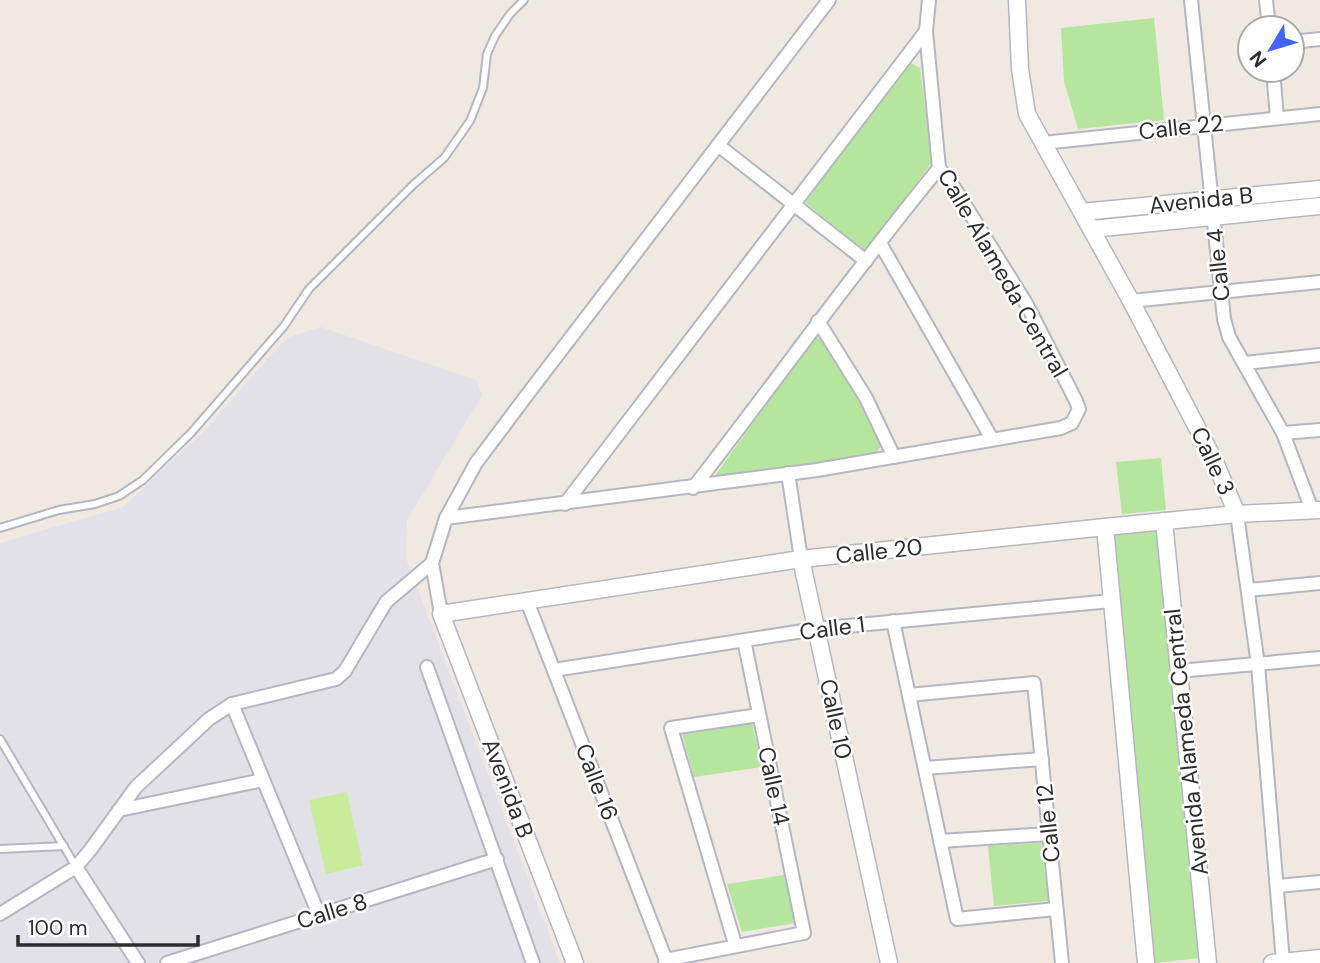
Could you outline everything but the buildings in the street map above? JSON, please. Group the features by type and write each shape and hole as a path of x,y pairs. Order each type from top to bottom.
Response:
{"street":[{"path":"441,614 432,563 446,518 476,463 829,0"},
{"name":"Calle Alameda Central","path":"929,0 926,31 939,169 1027,305 1079,409 1072,423 1062,428 992,439"},
{"name":"Calle 3","path":"1017,0 1020,69 1027,114 1131,301 1215,462 1237,514 1258,665 1278,886 1278,962"},
{"name":"Calle 4","path":"1191,0 1224,319 1229,337 1283,433 1316,510"},
{"path":"565,504 926,31"},
{"path":"1274,84 1277,117"},
{"name":"Calle 22","path":"1043,143 1204,124 1320,114"},
{"path":"718,145 866,261"},
{"path":"693,488 772,388 818,321 939,169"},
{"name":"Avenida B","path":"1082,212 1320,188"},
{"name":"Avenida B","path":"1092,229 1320,206"},
{"path":"446,518 693,488 992,439 880,243"},
{"path":"1131,301 1320,282"},
{"path":"818,321 866,398 894,457"},
{"path":"1245,363 1320,355"},
{"path":"1283,433 1320,430"},
{"name":"Calle 10","path":"788,474 801,559 889,963"},
{"name":"Calle 20","path":"441,614 801,559 1237,514 1316,510"},
{"name":"Avenida Alameda Central","path":"1164,522 1208,963"},
{"path":"1105,527 1146,963"},
{"path":"0,914 76,867 136,786 209,719 232,704 336,679 345,671 390,598 432,563"},
{"path":"1248,590 1320,583"},
{"name":"Calle 16","path":"527,601 666,961"},
{"name":"Calle 1","path":"554,670 816,629 1111,601"},
{"name":"Avenida B","path":"441,614 575,963"},
{"path":"893,621 957,919 1056,909"},
{"name":"Calle 14","path":"736,944 804,933 744,640"},
{"path":"1179,671 1320,659"},
{"name":"Avenida B","path":"427,667 497,859 529,962"},
{"name":"Calle 12","path":"909,695 1034,683 1062,963"},
{"path":"232,704 319,915"},
{"path":"666,961 736,944 671,728 759,715"},
{"path":"925,768 1041,759"},
{"path":"119,810 263,780"},
{"path":"940,841 1049,834"},
{"name":"Calle 8","path":"167,963 497,859"},
{"path":"76,867 138,963"},
{"path":"1278,886 1320,882"},
{"path":"1278,962 1320,958"}],"lane":[{"path":"0,528 119,496 143,480 191,433 284,326 309,289 414,184 444,158 470,121 483,88 487,54 495,36 510,14 524,0"},
{"path":"1,742 76,867"},
{"path":"0,849 64,846"}],"shaded area":[{"path":"321,327 476,380 482,395 407,520 406,558 560,963 0,963 0,543 123,507 205,430 286,338"}],"green space":[{"path":"1154,18 1164,120 1078,129 1064,81 1061,28"},
{"path":"911,63 920,68 932,162 865,251 805,202"},
{"path":"821,337 883,444 875,454 714,477 814,339"},
{"path":"1161,458 1166,510 1122,514 1116,462"},
{"path":"1157,530 1200,958 1154,963 1111,534"},
{"path":"752,723 762,767 694,777 682,734"},
{"path":"347,792 363,865 326,874 309,800"},
{"path":"1041,843 1048,901 994,906 988,846"},
{"path":"784,875 795,923 742,932 727,884"}]}
